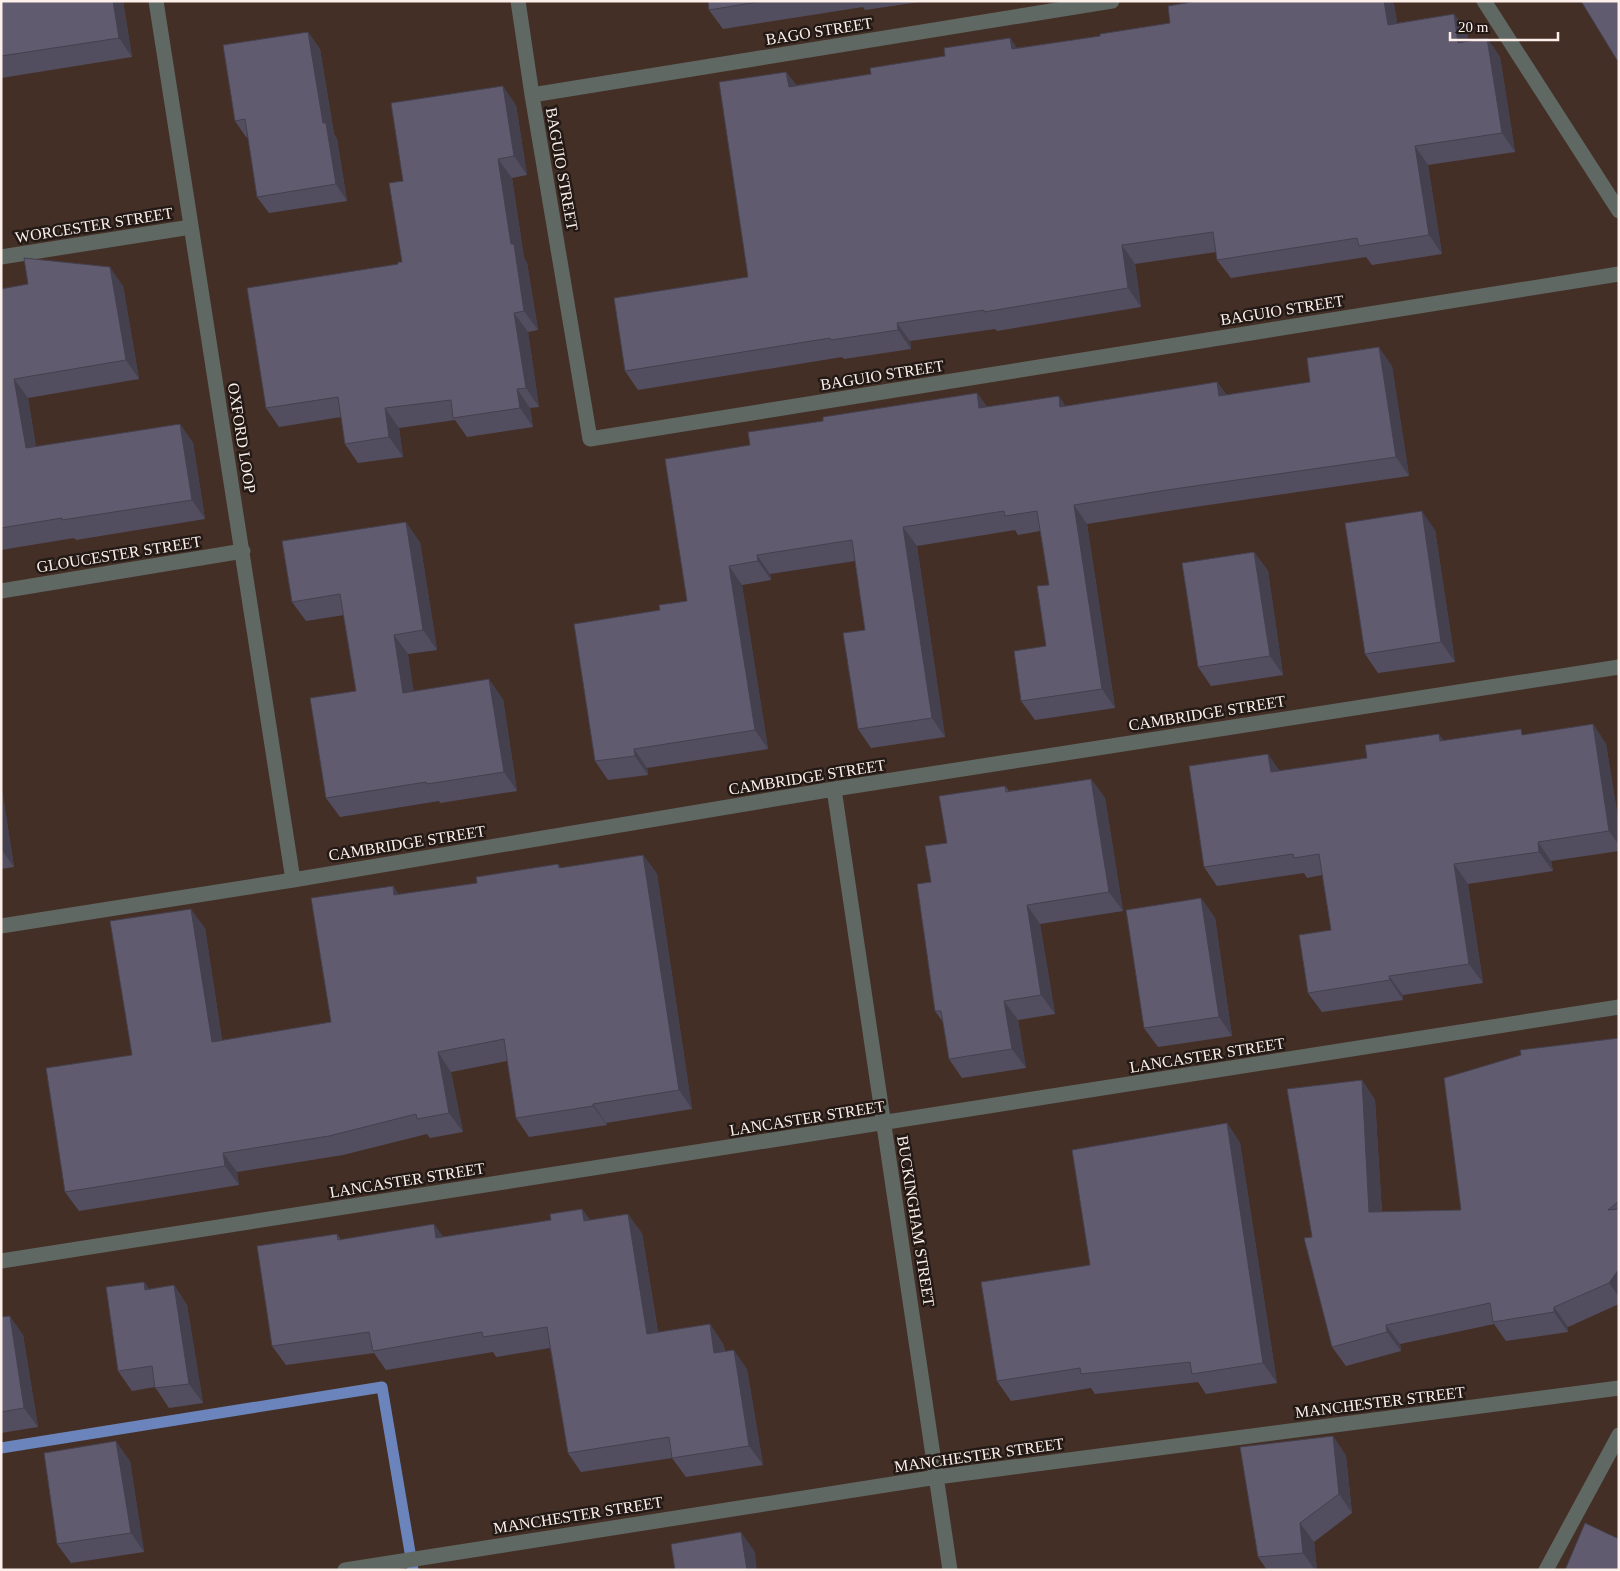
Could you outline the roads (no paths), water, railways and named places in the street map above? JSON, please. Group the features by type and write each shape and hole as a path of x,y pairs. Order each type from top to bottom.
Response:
{"street":[{"name":"OXFORD LOOP","path":"156,1 293,880"},
{"name":"BAGUIO STREET","path":"518,1 590,439 1619,274"},
{"name":"BAGO STREET","path":"532,95 1112,1"},
{"path":"1484,1 1619,211"},
{"name":"WORCESTER STREET","path":"1,257 191,227"},
{"name":"GLOUCESTER STREET","path":"1,591 242,551"},
{"name":"CAMBRIDGE STREET","path":"1,926 293,880 834,789 1619,667"},
{"name":"BUCKINGHAM STREET","path":"834,789 950,1570"},
{"name":"LANCASTER STREET","path":"1,1261 884,1124 1619,1007"},
{"name":"MANCHESTER STREET","path":"345,1570 937,1477 1619,1388"},
{"path":"1546,1570 1619,1435"}],"waterway":[{"path":"1,1448 382,1387 413,1570"}]}
